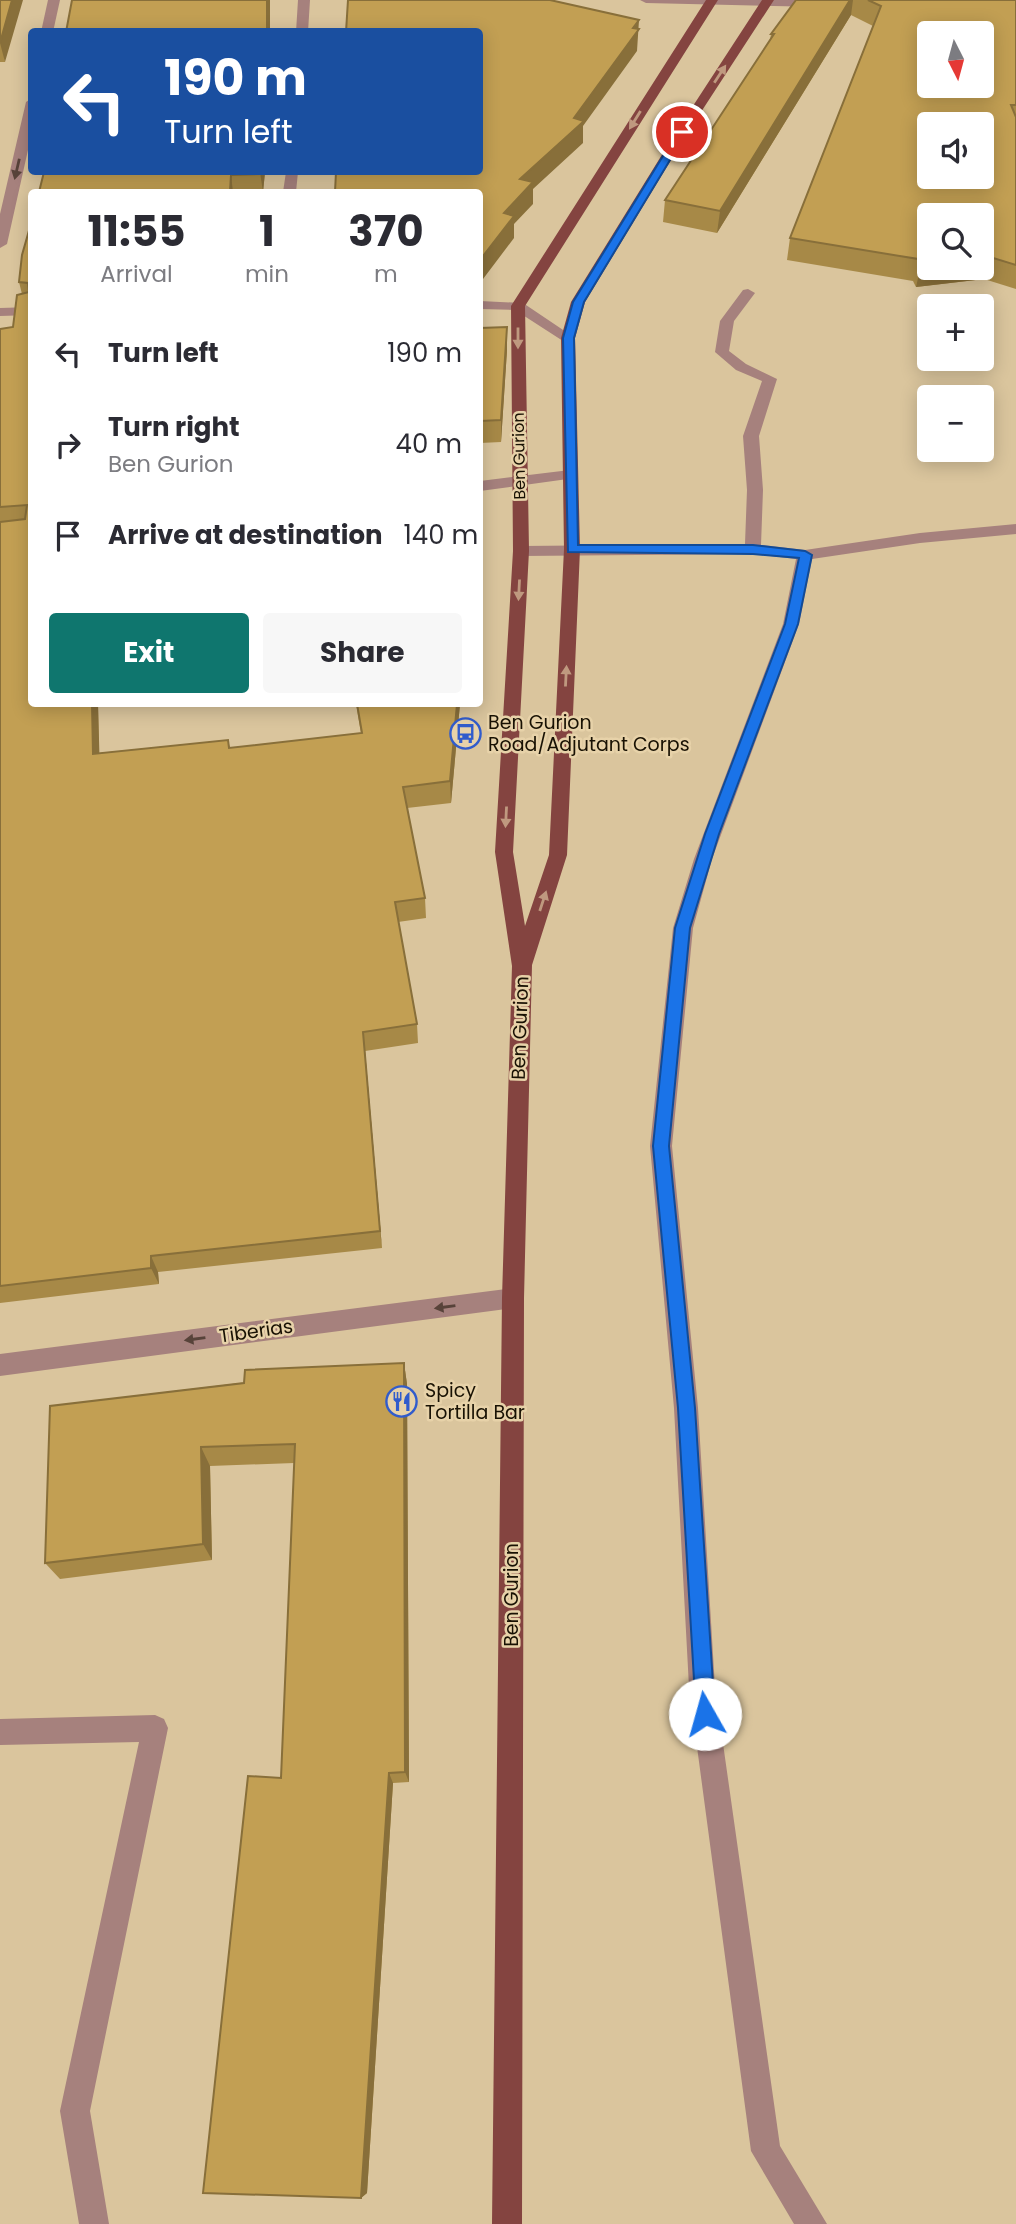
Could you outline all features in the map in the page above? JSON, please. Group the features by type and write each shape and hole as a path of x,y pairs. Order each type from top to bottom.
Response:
{"main road":[{"path":"518,306 711,0"},
{"name":"Ben Gurion","path":"522,966 558,855 572,549 568,338 578,302 682,132 768,1"},
{"name":"Ben Gurion","path":"507,2224 513,1298 522,966 504,852 521,551 518,482 518,306"}],"street":[{"path":"48,28 54,0"},
{"path":"302,28 304,0"},
{"path":"646,0 831,2"},
{"path":"0,244 28,120"},
{"path":"748,293 727,321 722,352 741,367 770,379 751,436 755,490 753,550"},
{"path":"483,305 518,306 568,338"},
{"path":"0,312 28,311"},
{"path":"483,486 570,475"},
{"path":"521,551 753,550 805,555 919,538 1016,529"},
{"path":"805,555 791,624 707,846 682,928 661,1146 687,1408 702,1687 765,2151 812,2224"},
{"name":"Tiberias","path":"0,1365 513,1298"},
{"path":"0,1732 155,1728 75,2111 94,2224"}],"building":[{"path":"0,0 12,0 0,43"},
{"path":"72,0 267,0 267,28 67,28"},
{"path":"348,0 550,0 639,20 633,28 639,29 574,118 584,121 520,179 533,182 504,213 514,216 483,256 483,189 335,189 336,175 483,175 483,28 346,28"},
{"path":"796,0 850,0 720,211 665,200 774,34 771,34"},
{"path":"868,0 1016,0 1016,105 1011,105 1016,117 1016,265 994,258 994,203 917,203 917,259 790,238 881,6"},
{"path":"43,175 231,175 230,189 40,189"},
{"path":"28,234 28,283 19,282"},
{"path":"28,292 28,707 92,707 93,754 228,740 229,748 362,733 358,707 457,707 450,781 403,787 425,898 395,902 417,1024 363,1032 380,1231 151,1256 151,1268 0,1286 0,522 25,519 27,505 0,507 0,329 13,327 17,295"},
{"path":"507,327 501,420 483,421 483,328"},
{"path":"404,1363 405,1772 389,1773 361,2198 203,2193 248,1776 281,1778 295,1444 201,1447 203,1544 45,1563 50,1406 244,1383 245,1370"}],"place":[{"name":"Ben Gurion Road/Adjutant Corps","path":"465,733"},
{"name":"Spicy Tortilla Bar","path":"402,1401"}],"route":[{"path":"682,132 578,302 568,338 572,549 753,550 805,555 791,624 703,859 682,928 661,1146 687,1408 705,1714"}]}
